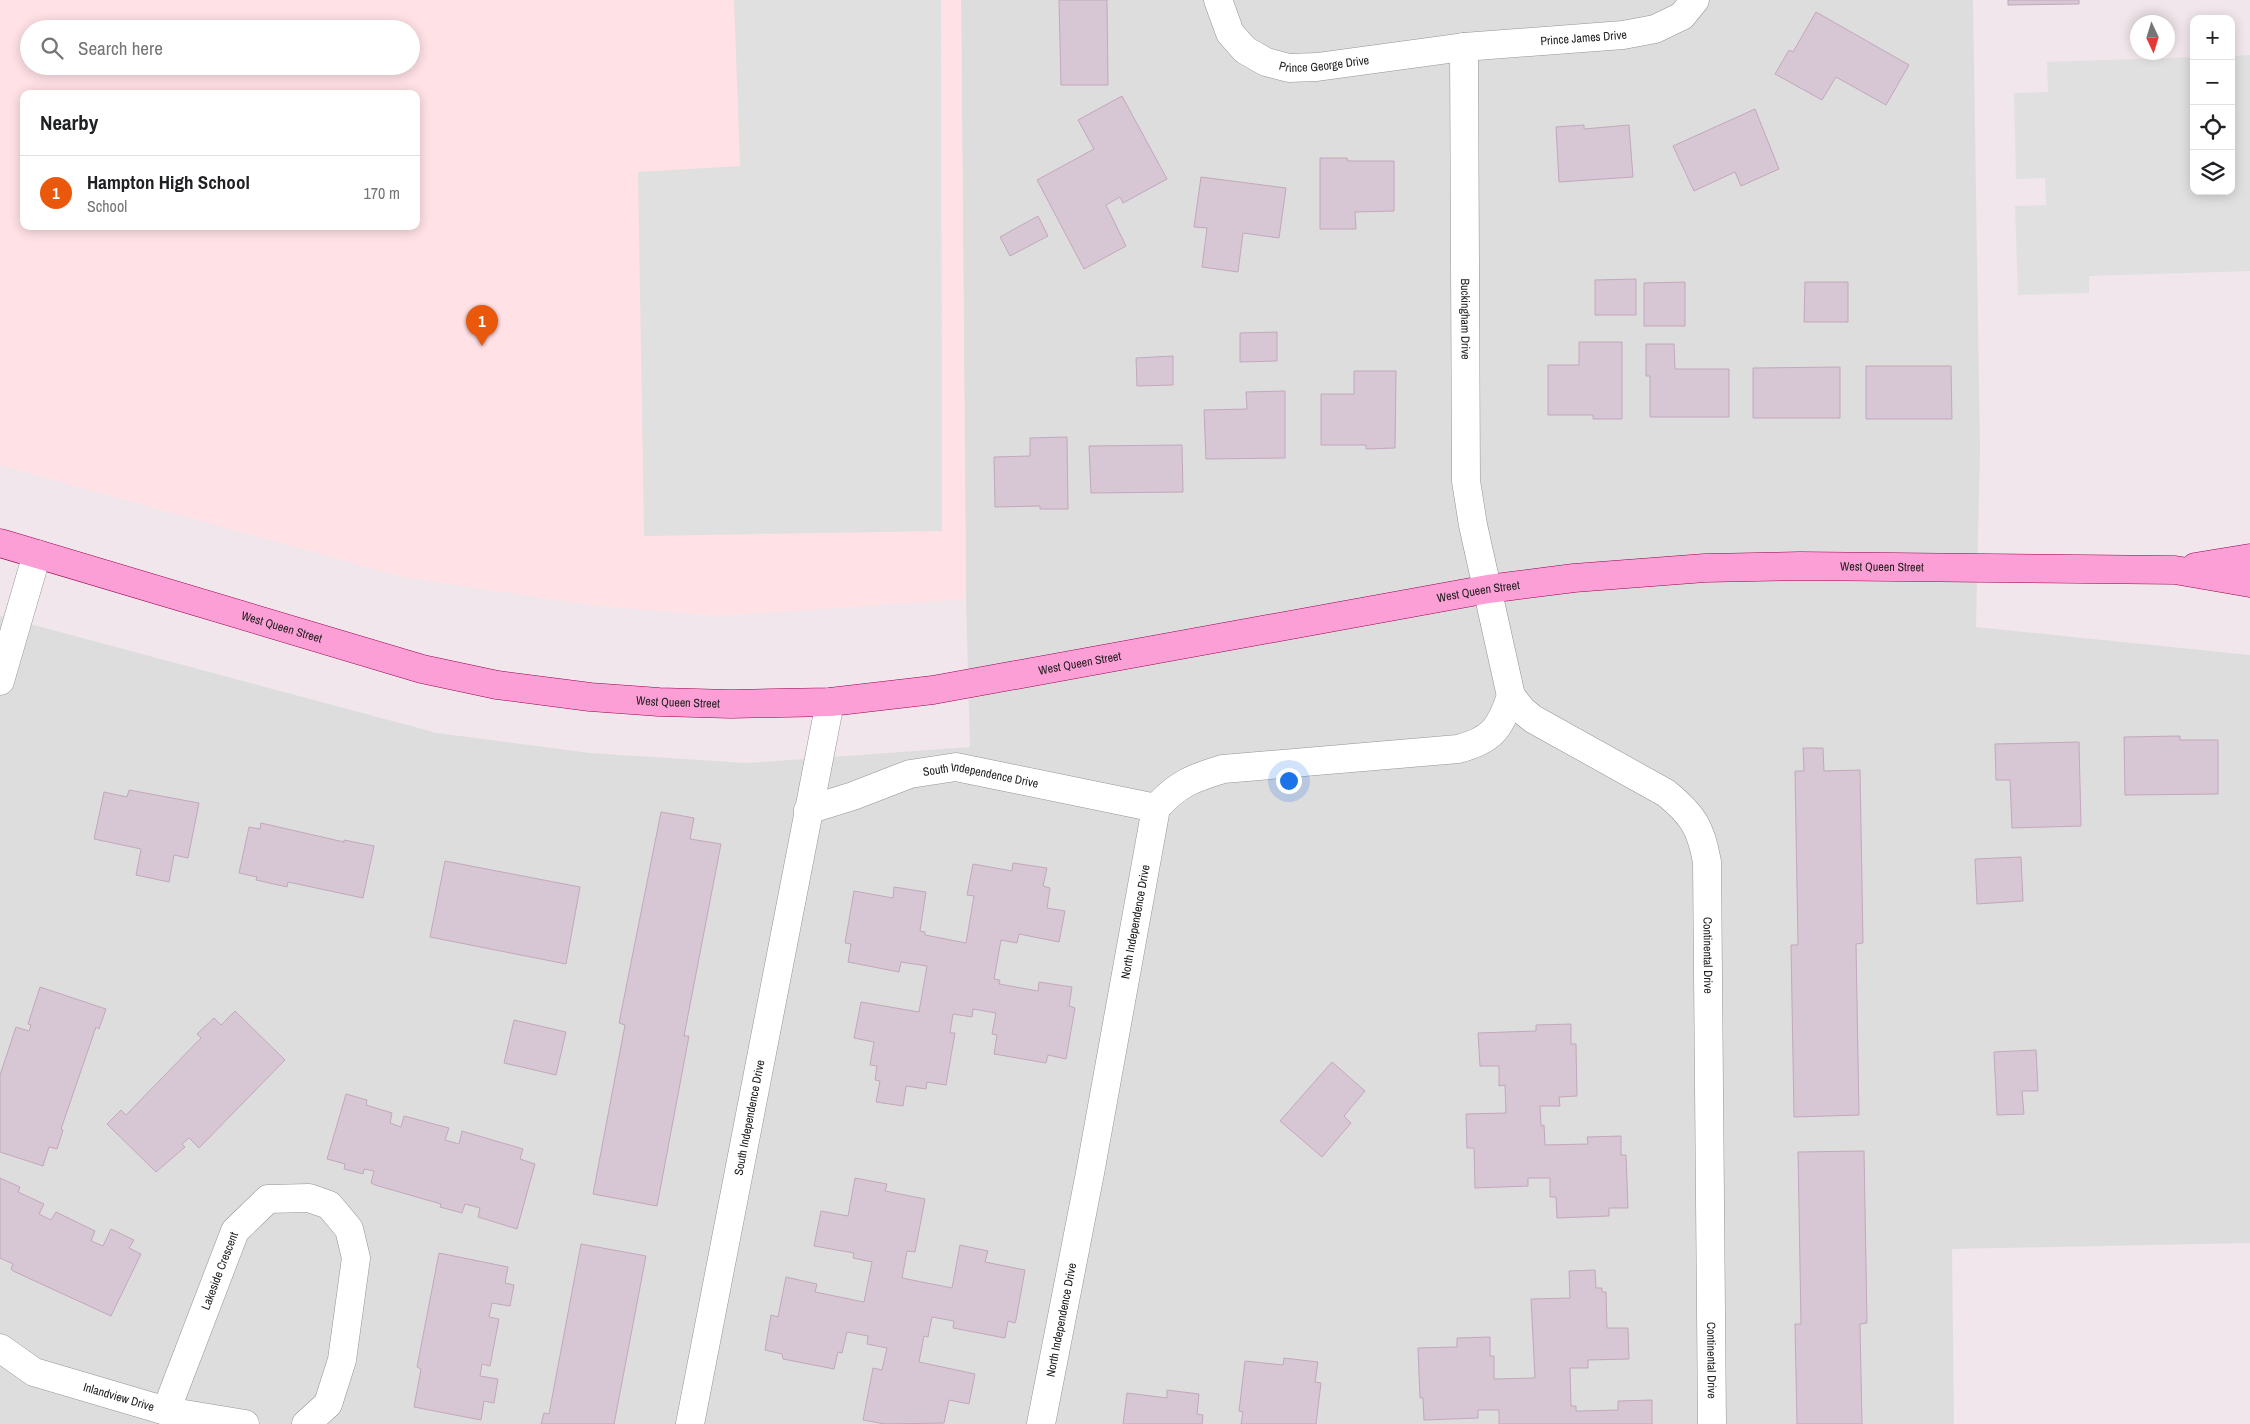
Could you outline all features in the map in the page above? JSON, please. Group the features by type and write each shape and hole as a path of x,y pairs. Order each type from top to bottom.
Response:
{"main road":[{"name":"West Queen Street","path":"0,543 422,669 497,685 590,697 659,702 731,704 830,702 1007,679 1488,589 1574,578 1705,568 1896,566 2174,570 2250,584"},
{"name":"West Queen Street","path":"2174,570 2250,558"}],"street":[{"name":"Prince George Drive","path":"1218,0 1230,32 1245,50 1266,62 1289,68 1317,67 1464,47"},
{"name":"Prince James Drive","path":"1464,47 1623,35 1655,29 1682,16 1695,0"},
{"name":"Buckingham Drive","path":"1464,47 1466,482 1488,589"},
{"path":"0,681 37,554"},
{"path":"1156,808 1169,793 1191,779 1223,769 1458,749 1477,744 1492,734 1502,722 1511,696 1488,589"},
{"name":"Continental Drive","path":"1511,696 1522,710 1534,719 1666,793 1682,806 1695,821 1703,839 1707,862 1708,901 1712,1424"},
{"name":"South Independence Drive","path":"690,1424 830,702"},
{"name":"South Independence Drive","path":"808,810 854,796 910,774 956,767 1156,808"},
{"name":"North Independence Drive","path":"1040,1424 1090,1173 1156,808"},
{"name":"Lakeside Crescent","path":"166,1411 235,1231 268,1199 309,1198 329,1205 344,1223 349,1230 356,1258 342,1360 328,1404 306,1424"},
{"name":"Inlandview Drive","path":"0,1348 34,1372 166,1411 246,1424"}],"shaded area":[{"path":"0,0 961,0 966,599 718,616 589,605 403,577 0,465"},
{"path":"734,0 941,0 942,531 644,536 638,172 740,166"},
{"path":"961,0 1973,0 1980,449 1976,627 2250,655 2250,1243 1952,1249 1954,1424 0,1424 0,616 437,733 590,753 747,763 970,747 966,599"},
{"path":"2250,55 2250,271 2089,276 2089,293 2018,295 2015,206 2046,205 2045,178 2016,179 2014,93 2048,92 2047,62 2130,59 2175,60 2175,58 2190,57 2190,195 2235,195 2235,56"}],"building":[{"path":"1059,0 1107,0 1108,85 1061,85"},
{"path":"2008,0 2079,0 2079,4 2008,5"},
{"path":"1816,12 1909,65 1886,105 1836,77 1822,100 1775,74 1789,50 1793,52"},
{"path":"1122,96 1167,179 1123,203 1120,197 1106,205 1126,246 1084,269 1037,180 1094,149 1078,120"},
{"path":"1755,109 1779,169 1741,186 1735,172 1694,191 1673,146"},
{"path":"1584,125 1584,129 1629,125 1633,177 1559,182 1556,127"},
{"path":"1320,158 1347,158 1348,161 1394,161 1394,211 1355,212 1356,229 1320,229"},
{"path":"1201,177 1286,188 1279,238 1243,233 1238,272 1202,267 1207,228 1194,227"},
{"path":"1038,216 1048,236 1010,256 1000,237"},
{"path":"1636,279 1636,315 1595,315 1595,280"},
{"path":"1685,282 1685,326 1644,326 1644,283"},
{"path":"1805,282 1848,282 1848,322 1804,322"},
{"path":"1277,332 1277,361 1240,362 1240,333"},
{"path":"1579,342 1622,342 1622,419 1593,419 1593,415 1548,415 1548,365 1579,365"},
{"path":"1646,344 1674,344 1675,369 1729,369 1729,417 1650,417 1650,376 1646,376"},
{"path":"1173,356 1173,385 1137,386 1136,358"},
{"path":"1866,366 1951,366 1952,419 1866,419"},
{"path":"1840,367 1840,418 1753,418 1753,368"},
{"path":"1354,371 1396,371 1395,448 1366,449 1366,445 1321,445 1321,394 1354,394"},
{"path":"1285,391 1285,458 1206,459 1204,410 1247,409 1246,392"},
{"path":"1067,437 1068,509 1040,509 1040,506 995,507 994,457 1030,456 1030,438"},
{"path":"1182,445 1183,492 1091,493 1089,446"},
{"path":"2180,736 2180,740 2218,740 2218,794 2125,795 2124,737"},
{"path":"2079,742 2081,826 2012,828 2010,780 1996,780 1995,744"},
{"path":"1803,748 1823,748 1824,771 1860,770 1863,943 1856,944 1859,1115 1794,1117 1791,945 1798,945 1795,771 1804,771"},
{"path":"129,790 199,803 188,858 174,855 169,882 136,875 141,849 94,839 104,792 127,797"},
{"path":"661,812 694,818 690,839 721,844 684,1036 689,1036 657,1206 593,1194 625,1025 619,1023"},
{"path":"261,823 344,842 344,840 374,846 363,898 288,882 287,887 256,880 257,877 239,873 249,827 260,829"},
{"path":"2021,857 2023,901 1977,904 1975,859"},
{"path":"445,861 580,887 566,964 430,937"},
{"path":"1013,863 1047,868 1043,886 1050,888 1047,908 1065,911 1059,942 1019,934 1017,943 1001,940 994,979 1000,980 999,984 1038,991 1039,982 1072,987 1069,1006 1075,1008 1066,1059 1048,1055 1046,1063 994,1054 997,1035 992,1034 996,1013 973,1009 972,1017 953,1014 950,1033 955,1033 946,1085 927,1082 926,1089 906,1086 903,1106 876,1102 880,1081 875,1080 877,1066 870,1065 874,1042 854,1038 861,1002 919,1012 927,966 901,962 899,972 848,962 851,944 845,943 854,891 893,898 894,887 926,892 920,931 925,932 925,935 966,943 974,896 967,895 973,864 1012,871"},
{"path":"40,987 106,1009 99,1029 96,1027 61,1129 63,1130 57,1149 49,1147 43,1166 0,1152 0,1075 16,1027 29,1031 31,1025 28,1024"},
{"path":"235,1011 285,1060 199,1148 189,1138 182,1144 185,1147 156,1172 107,1124 121,1110 126,1115 201,1038 197,1034 214,1018 221,1025"},
{"path":"514,1020 566,1032 556,1075 504,1063"},
{"path":"1571,1024 1571,1044 1576,1044 1577,1096 1559,1097 1560,1106 1540,1106 1541,1126 1544,1125 1545,1145 1588,1144 1587,1137 1621,1136 1621,1155 1626,1155 1628,1208 1609,1208 1609,1216 1557,1218 1556,1197 1550,1197 1550,1178 1528,1178 1528,1186 1475,1188 1474,1148 1467,1148 1466,1114 1506,1113 1505,1085 1499,1086 1499,1066 1480,1066 1478,1033 1536,1031 1536,1025"},
{"path":"2036,1050 2038,1091 2022,1091 2024,1114 1997,1115 1994,1052"},
{"path":"1332,1062 1365,1091 1344,1116 1351,1123 1322,1157 1280,1121"},
{"path":"346,1094 367,1100 366,1105 392,1113 390,1123 401,1127 404,1116 449,1128 445,1140 459,1144 462,1131 523,1149 520,1159 535,1164 517,1229 478,1217 480,1208 465,1204 462,1213 440,1207 441,1204 375,1185 371,1183 374,1171 364,1169 363,1174 344,1169 345,1164 327,1159"},
{"path":"1864,1151 1867,1323 1860,1324 1862,1424 1797,1424 1795,1324 1801,1324 1798,1152"},
{"path":"0,1178 20,1187 18,1192 44,1204 39,1214 51,1220 56,1212 95,1231 91,1241 103,1246 111,1229 134,1240 129,1248 141,1254 111,1316 13,1271 11,1269 13,1264 0,1258"},
{"path":"855,1178 887,1184 885,1191 925,1199 915,1252 907,1251 902,1278 952,1288 960,1245 988,1251 985,1262 1025,1270 1016,1320 1015,1323 1008,1321 1005,1338 953,1328 954,1321 932,1317 928,1337 924,1336 919,1362 975,1374 969,1404 949,1400 944,1423 885,1424 863,1420 873,1368 882,1370 887,1348 867,1344 868,1336 847,1332 842,1353 838,1352 834,1369 783,1359 782,1354 765,1350 771,1315 778,1317 786,1277 817,1284 815,1292 864,1302 872,1262 853,1258 854,1253 814,1246 821,1211 848,1216"},
{"path":"581,1244 646,1256 614,1424 541,1424 544,1413 549,1414"},
{"path":"439,1253 508,1267 505,1283 514,1285 510,1306 492,1303 489,1317 499,1319 490,1366 482,1364 480,1376 498,1379 494,1403 484,1401 481,1420 414,1407 421,1369 417,1367"},
{"path":"1595,1270 1596,1288 1602,1288 1602,1292 1606,1292 1607,1328 1628,1328 1629,1359 1588,1360 1588,1368 1570,1368 1571,1406 1576,1406 1576,1411 1618,1410 1618,1401 1652,1400 1652,1424 1499,1424 1499,1410 1478,1410 1478,1418 1424,1420 1423,1398 1420,1398 1418,1348 1457,1347 1457,1338 1490,1337 1490,1356 1494,1356 1494,1379 1535,1378 1531,1299 1570,1298 1569,1271"},
{"path":"1284,1358 1318,1362 1315,1382 1321,1383 1316,1424 1241,1424 1243,1412 1239,1411 1245,1361 1283,1365"},
{"path":"1167,1390 1199,1394 1197,1414 1203,1415 1202,1424 1123,1424 1127,1393 1167,1398"}],"place":[{"name":"Hampton High School","path":"482,346"}]}
